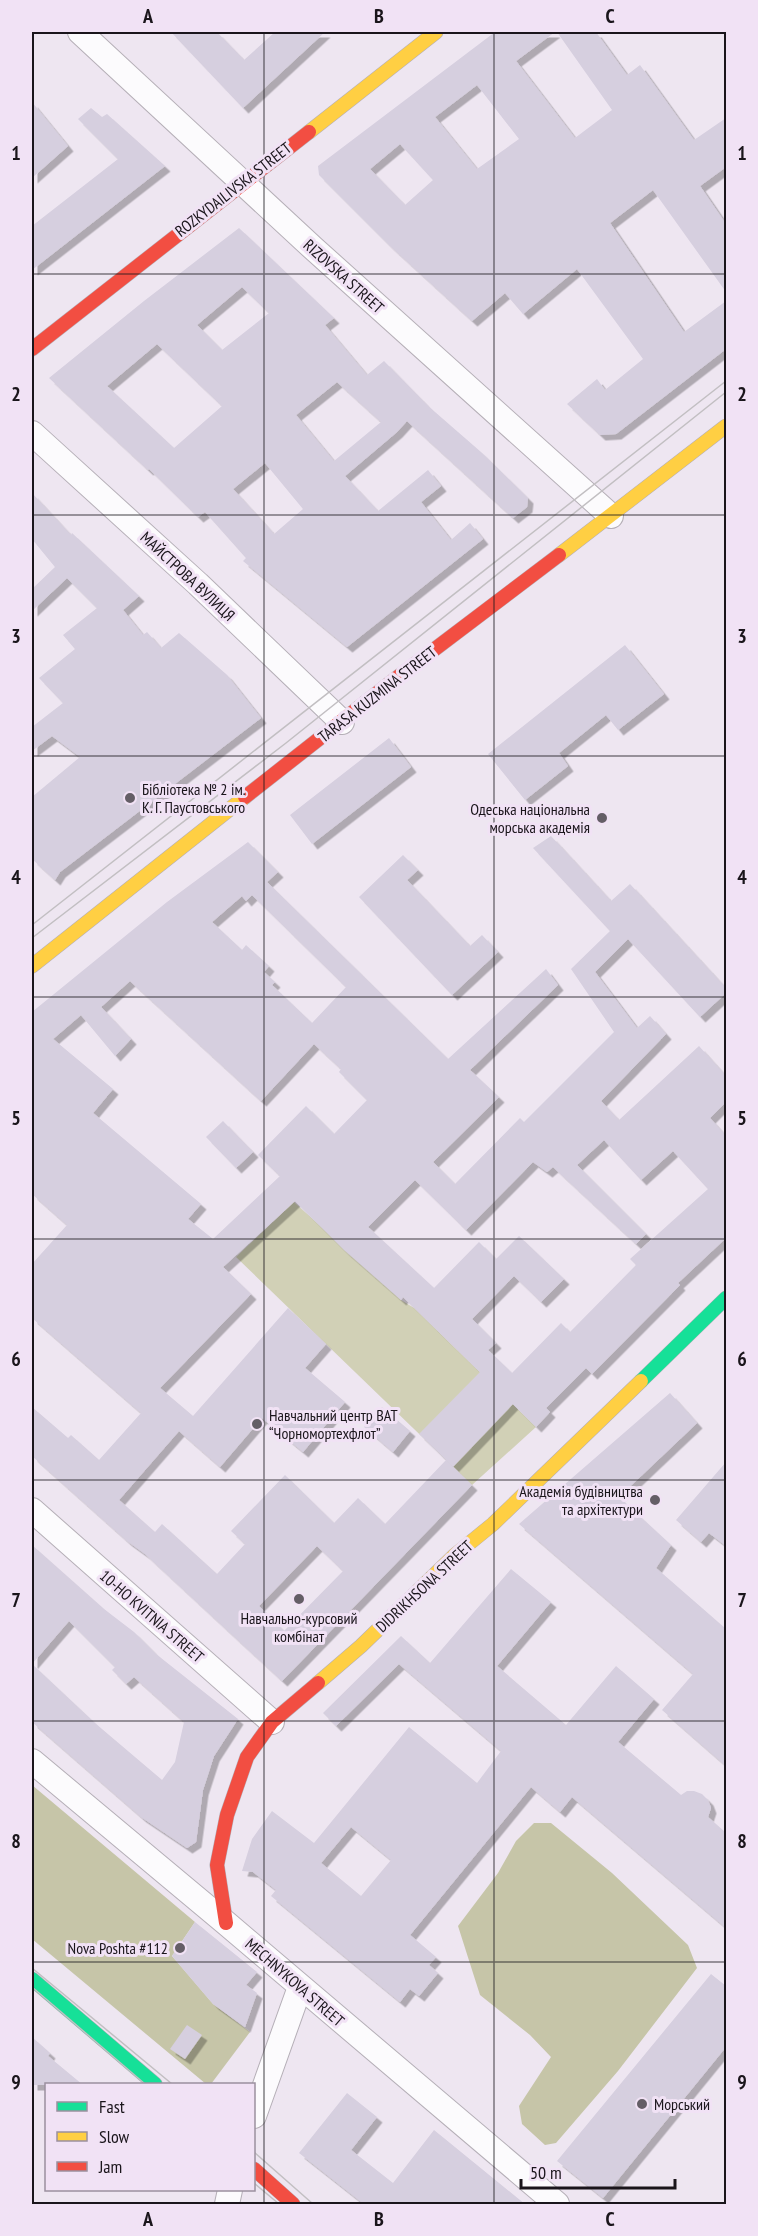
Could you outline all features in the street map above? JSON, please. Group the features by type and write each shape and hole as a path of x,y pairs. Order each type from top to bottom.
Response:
{"street":[{"name":"RIZOVSKA STREET","path":"80,32 611,516"},
{"name":"ROZKYDAILIVSKA STREET","path":"32,349 436,32"},
{"name":"TARASA KUZMINA STREET","path":"34,959 726,426"},
{"name":"МАЙСТРОВА ВУЛИЦЯ","path":"32,433 198,584 342,722"},
{"name":"DIDRIKHSONA STREET","path":"226,1923 217,1864 227,1815 247,1757 272,1722 361,1646 455,1555 493,1524 726,1298"},
{"name":"10-HO KVITNIA STREET","path":"32,1510 272,1722"},
{"name":"MECHNYKOVA STREET","path":"32,1761 557,2205"},
{"path":"32,1979 153,2083"},
{"path":"255,2113 300,1987"},
{"path":"255,2170 293,2205"}],"green space":[{"path":"294,1202 401,1300 414,1308 536,1427 472,1485 236,1257"},
{"path":"32,1785 195,1922 172,1956 213,2004 250,2032 212,2083 205,2083 32,1939"},
{"path":"534,1823 551,1823 612,1873 688,1945 697,1968 618,2071 556,2143 545,2145 522,2124 519,2106 551,2057 530,2035 480,1995 458,1926 498,1873 516,1841"}],"building":[{"path":"171,32 217,32 244,60 275,32 325,32 243,108"},
{"path":"495,32 555,32 516,61 575,138 612,110 557,32 596,32 627,75 640,65 694,140 726,118 726,167 700,186 726,224 726,292 653,190 610,223 684,332 726,301 726,349 616,434 600,435 567,404 597,379 605,390 643,359 577,269 523,314 505,293 472,321 389,245 319,175 318,166","holes":["477,85 519,139 477,169 435,117","400,144 433,180 405,205 370,169"]},
{"path":"32,102 68,146 32,178"},
{"path":"91,108 102,117 107,114 165,166 32,270 32,226 118,159 78,119"},
{"path":"239,228 334,318 325,325 367,375 384,361 428,406 482,453 528,498 527,507 513,518 407,421 345,476 378,511 428,470 441,486 421,502 451,540 470,523 483,539 347,647 243,561 246,558 205,512 198,517 49,378","holes":["242,287 269,313 222,350 197,325","157,344 222,406 174,448 107,386","337,382 381,422 334,461 296,415","265,463 303,509 274,534 233,489"]},
{"path":"32,493 71,535 72,533 139,596 123,610 143,635 147,632 161,648 179,633 227,675 261,718 60,872 55,880 32,859 32,797 80,757 52,736 32,751 32,727 63,703 39,678 75,649 63,635 97,608 67,578 32,611 32,589 55,567 32,539"},
{"path":"625,645 664,694 618,730 606,715 559,753 568,766 525,800 488,754"},
{"path":"389,738 411,767 312,844 290,815"},
{"path":"551,836 611,901 630,884 726,988 726,993 700,1017 628,939 595,972 637,1028 650,1016 666,1034 601,1101 619,1120 699,1046 726,1076 726,1102 710,1118 726,1136 726,1238 678,1283 680,1285 592,1374 586,1368 546,1408 550,1412 536,1427 513,1404 453,1467 472,1485 282,1681 145,1554 127,1541 32,1456 32,1407 68,1438 71,1435 99,1460 141,1413 32,1318 32,1264 67,1225 32,1194 32,1012 167,902 248,842 278,872 267,882 448,1059 546,969 558,985 470,1070 499,1097 433,1162 455,1184 520,1118 524,1122 614,1032 571,969 610,931 533,848","holes":["252,895 346,987 312,1023 272,985 275,982 264,972 269,966 246,945 242,950 212,922 242,896 246,901","130,981 261,1101 314,1044 341,1069 339,1072 367,1100 334,1134 306,1106 258,1155 280,1176 213,1239 188,1219 201,1204 93,1113 113,1089 53,1039 81,1015 115,1056 131,1039 101,1007","604,1140 641,1180 673,1151 708,1189 630,1259 636,1265 570,1332 561,1323 512,1373 488,1350 496,1343 472,1319 514,1276 541,1302 564,1279 519,1236 496,1259 479,1242 434,1288 368,1227 415,1180 466,1230 533,1162 547,1172 553,1167 636,1244 646,1234 577,1165","295,1201 344,1250 401,1300 403,1297 480,1372 419,1434 446,1460 385,1524 358,1498 334,1523 285,1475 231,1531 245,1544 217,1574 162,1524 155,1532 119,1500 179,1431 220,1467 262,1418 303,1452 345,1402 305,1368 326,1344 288,1308 193,1416 160,1388 251,1294 223,1267","317,1546 343,1571 284,1631 259,1606"]},
{"path":"403,855 418,870 407,880 470,946 482,935 498,952 452,995 359,897"},
{"path":"223,1121 253,1152 236,1168 206,1137"},
{"path":"670,1393 697,1423 619,1497 671,1545 656,1568 726,1629 726,1766 662,1710 693,1674 519,1524"},
{"path":"382,1407 410,1431 393,1452 364,1427"},
{"path":"726,1462 726,1546 709,1533 701,1542 676,1520"},
{"path":"32,1545 104,1609 134,1632 156,1654 238,1719 214,1756 203,1790 196,1842 187,1848 141,1817 32,1722","holes":["69,1621 115,1667 112,1670 126,1684 134,1677 184,1722 175,1762 162,1780 96,1724 32,1664"]},
{"path":"511,1569 551,1602 497,1666 566,1725 616,1666 654,1699 618,1742 681,1795 687,1791 694,1791 702,1794 708,1800 711,1808 708,1817 726,1833 726,1928 572,1797 560,1812 531,1787 410,1935 436,1957 429,1965 438,1973 419,1996 410,1989 400,2002 271,1896 276,1890 253,1872 242,1871 252,1839 272,1811 314,1843 409,1727 477,1783 501,1751 399,1664 336,1726 323,1713 401,1636 430,1663","holes":["351,1827 391,1860 361,1896 321,1863"]},
{"path":"195,1922 257,1972 246,1985 257,1993 245,2027 213,2004 172,1956"},
{"name":"Морський","path":"711,1974 726,1986 726,2047 603,2198 557,2161"},
{"path":"187,2025 202,2035 185,2059 170,2049"},
{"path":"32,2037 50,2053 48,2056 81,2083 45,2083 45,2085 32,2085"},
{"path":"347,2093 377,2117 351,2150 393,2183 434,2130 526,2205 365,2205 299,2153"}],"tram line":[{"path":"32,925 726,381"},
{"path":"32,938 286,743 726,392"},
{"path":"32,1968 171,2083"},
{"path":"32,1987 144,2083"},
{"path":"255,2153 313,2204"},
{"path":"255,2184 279,2204"}],"traffic: fast":[{"path":"641,1381 726,1298"},
{"path":"32,1979 154,2083"}],"traffic: slow":[{"path":"309,132 436,32"},
{"path":"559,555 726,426"},
{"path":"32,966 245,797"},
{"path":"318,1683 361,1646 455,1555 493,1524 641,1381"}],"traffic: jam":[{"path":"32,349 309,132"},
{"path":"245,797 559,555"},
{"path":"226,1923 217,1865 227,1815 247,1757 272,1722 318,1683"},
{"path":"255,2170 293,2204"}],"place":[{"name":"Бібліотека № 2 ім. К. Г. Паустовського","path":"130,798"},
{"name":"Одеська національна морська академія","path":"602,818"},
{"name":"Навчальний центр ВАТ “Чорномортехфлот”","path":"257,1424"},
{"name":"Академія будівництва та архітектури","path":"655,1500"},
{"name":"Навчально-курсовий комбінат","path":"299,1599"},
{"name":"Nova Poshta #112","path":"180,1948"},
{"name":"Морський","path":"642,2104"}]}
